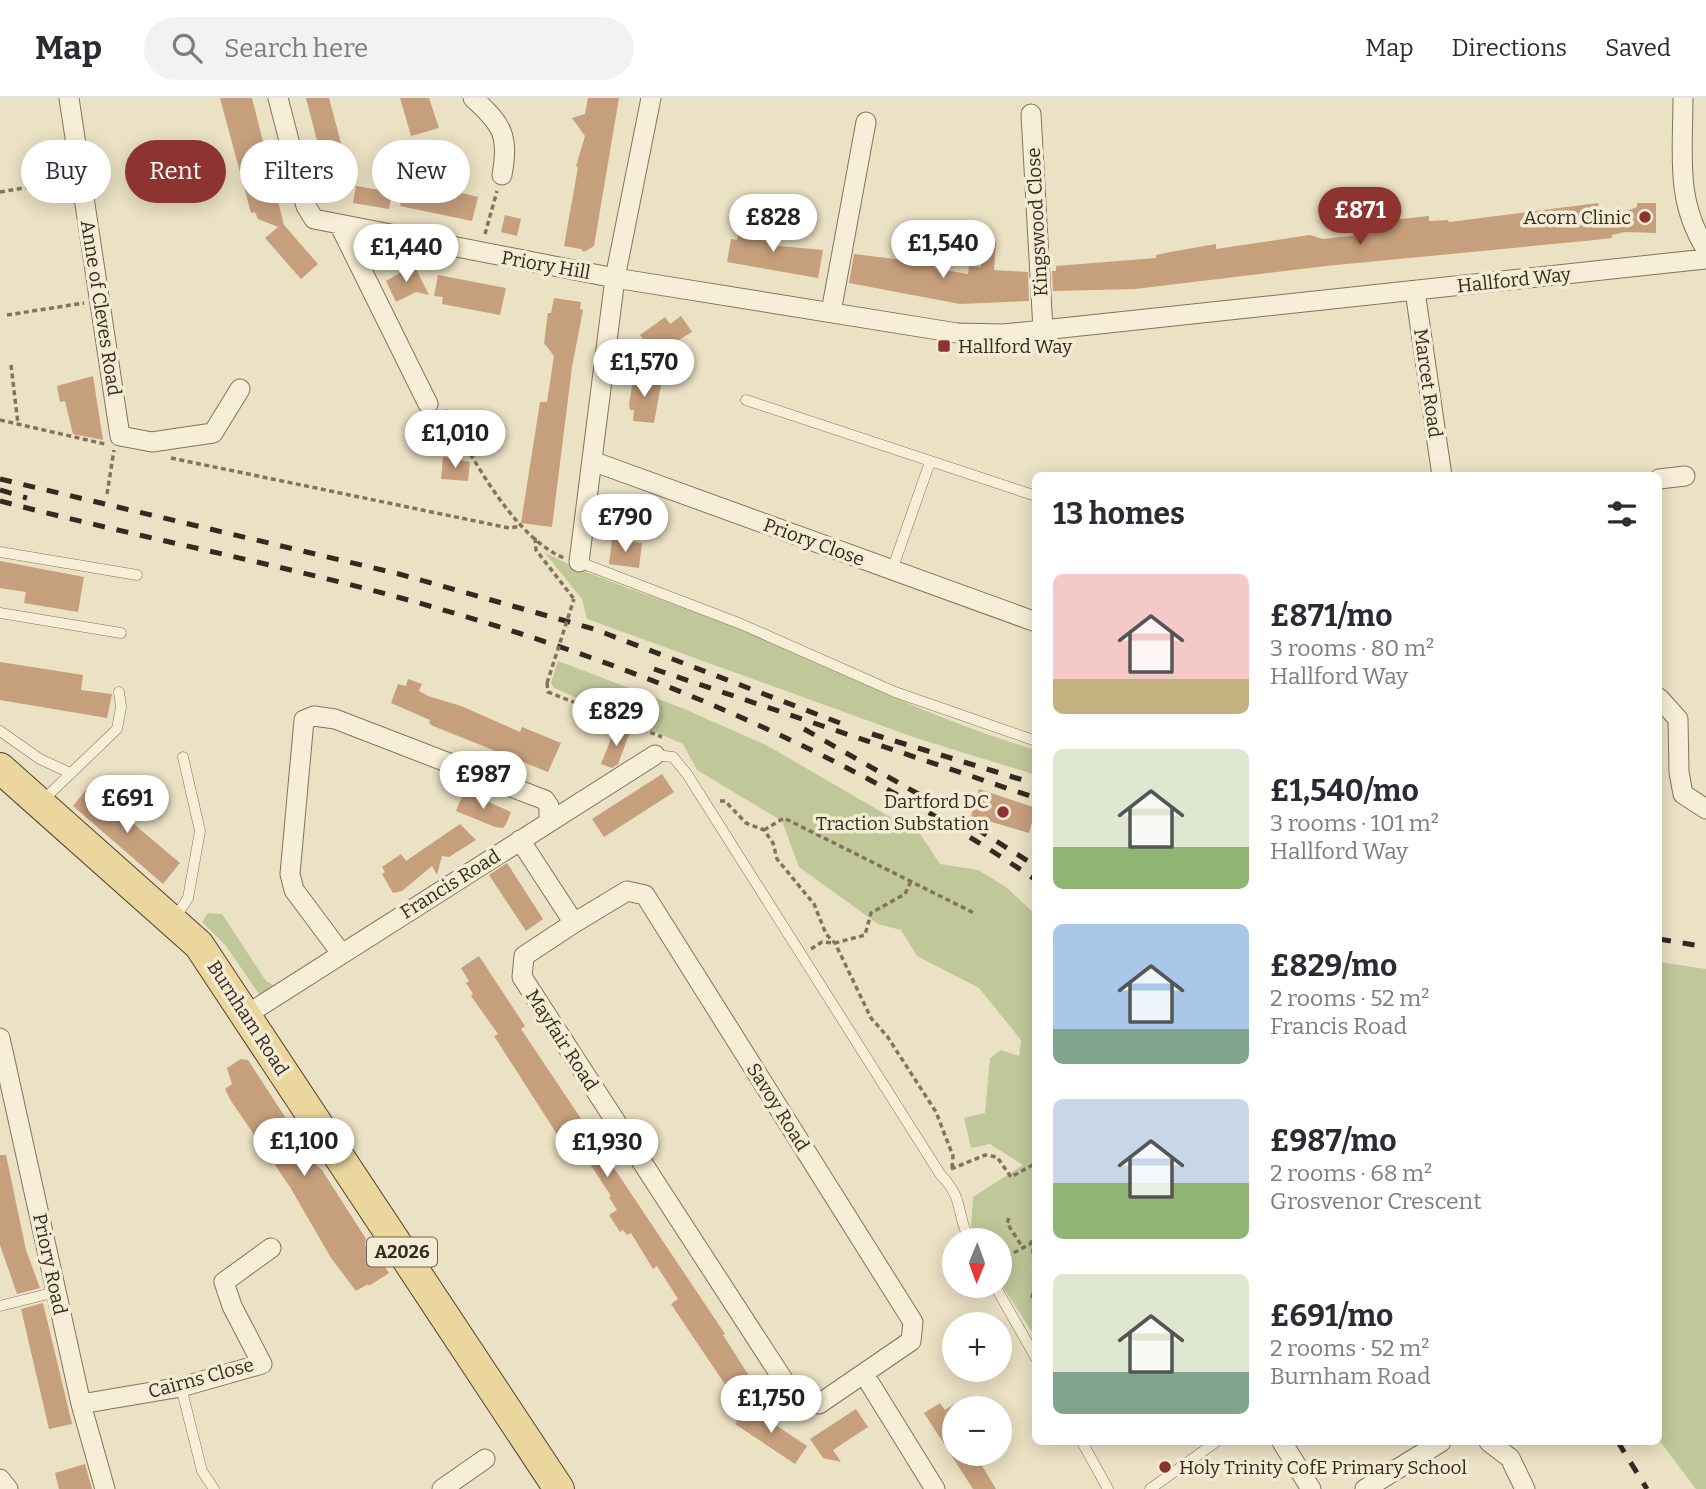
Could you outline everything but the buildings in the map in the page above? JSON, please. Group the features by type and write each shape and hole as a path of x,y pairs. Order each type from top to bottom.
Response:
{"main road":[{"name":"Burnham Road","path":"0,768 173,921 212,962 559,1489"}],"street":[{"name":"Anne of Cleves Road","path":"69,98 75,140"},
{"name":"Priory Hill","path":"278,98 306,206 314,219 480,254 615,278"},
{"path":"473,98 494,119 508,146 502,176"},
{"path":"579,562 615,278 651,98"},
{"path":"1683,98 1684,199 1692,226 1706,249"},
{"name":"Kingswood Close","path":"1031,114 1043,330"},
{"path":"831,312 866,121"},
{"name":"Anne of Cleves Road","path":"85,203 121,436 152,442 213,433 240,389"},
{"path":"340,224 428,404"},
{"name":"Hallford Way","path":"615,278 957,333 1003,334 1706,259"},
{"name":"Marcet Road","path":"1415,291 1441,472"},
{"name":"Priory Close","path":"592,461 1032,620"},
{"path":"1662,479 1685,476"},
{"path":"1662,701 1678,719 1679,772 1683,794 1706,809"},
{"path":"341,953 294,890 290,874 304,720 314,716 335,719 545,800 549,806 549,822"},
{"name":"Francis Road","path":"246,1015 549,822 664,756"},
{"path":"520,840 574,923"},
{"name":"Savoy Road","path":"574,923 627,891 645,895 913,1322 911,1341 864,1374"},
{"name":"Mayfair Road","path":"574,923 524,956 522,976 586,1076 797,1401 819,1404 864,1374"},
{"name":"Priory Road","path":"0,1038 8,1116 105,1489"},
{"name":"Cairns Close","path":"82,1404 181,1387 262,1364 232,1306 225,1282 271,1248"},
{"path":"864,1374 935,1489"},
{"path":"1284,1445 1311,1489"},
{"path":"1365,1489 1436,1445"},
{"path":"1493,1445 1510,1458 1525,1489"},
{"path":"442,1489 485,1459"},
{"path":"0,1479 8,1489"}],"lane":[{"path":"746,400 1032,495"},
{"path":"892,570 930,462"},
{"path":"0,552 137,575"},
{"path":"579,562 741,624 895,692 1032,740"},
{"path":"0,612 121,633"},
{"path":"40,804 117,729 121,707 119,692"},
{"path":"0,731 40,759 70,773"},
{"path":"664,756 706,805 940,1174 956,1192 961,1206 963,1228"},
{"path":"173,921 188,898 200,831 183,757"},
{"path":"0,1306 56,1293"},
{"path":"1002,1298 1032,1351"},
{"path":"181,1387 202,1471 214,1489"},
{"path":"1084,1445 1108,1489"},
{"path":"1150,1489 1212,1445"}],"path":[{"path":"480,254 502,176"},
{"path":"0,192 21,188"},
{"path":"7,315 100,301"},
{"path":"11,365 18,424"},
{"path":"471,454 427,440 414,413 438,399 471,454 522,526 557,555 579,562"},
{"path":"0,421 114,446 107,494"},
{"path":"168,457 408,509 509,528 522,526"},
{"path":"535,538 536,550 574,599 547,683 548,692 652,732 678,746 671,754 664,756"},
{"path":"706,805 715,801 724,802 747,823 764,830 773,843 778,859 814,904 826,934 835,943 872,1018 887,1036 936,1112 953,1156 952,1168"},
{"path":"764,830 784,818 976,914"},
{"path":"801,957 822,942 835,943 864,935 871,913 905,894 911,881"},
{"path":"940,1174 985,1155 997,1157 1011,1177 1032,1167"},
{"path":"1009,1218 1007,1223 1023,1248"},
{"path":"1012,1254 1032,1241"}],"green space":[{"path":"544,552 613,582 732,626 920,708 1032,749 1032,774 916,738 587,619 582,599"},
{"path":"558,661 682,708 768,746 921,835 940,864 978,870 1006,887 1032,911 1032,1332 1010,1298 1012,1228 971,1226 973,1197 1023,1165 990,1144 971,1148 964,1118 985,1113 990,1058 1001,1050 1019,1056 1021,1040 979,988 917,956 901,930 878,924 799,867 782,821 697,770 683,744 554,688 551,683"},
{"path":"208,913 222,914 266,981 278,988 261,997 226,946 202,922"},
{"path":"1662,962 1706,969 1706,1489 1696,1489 1662,1444"}],"railway":[{"path":"0,479 399,574 594,629 845,725"},
{"path":"0,490 27,498"},
{"path":"0,501 401,598 568,650 650,680 809,749 887,789 1032,877"},
{"path":"654,669 1032,797"},
{"path":"804,729 920,795"},
{"path":"872,734 1032,783"},
{"path":"956,816 1032,864"},
{"path":"1662,940 1706,947"},
{"path":"1620,1445 1647,1489"}],"place":[{"name":"Acorn Clinic","path":"1645,217"},
{"name":"Hallford Way","path":"944,346"},
{"name":"Dartford DC Traction Substation","path":"1003,812"},
{"name":"Holy Trinity CofE Primary School","path":"1165,1467"}]}
